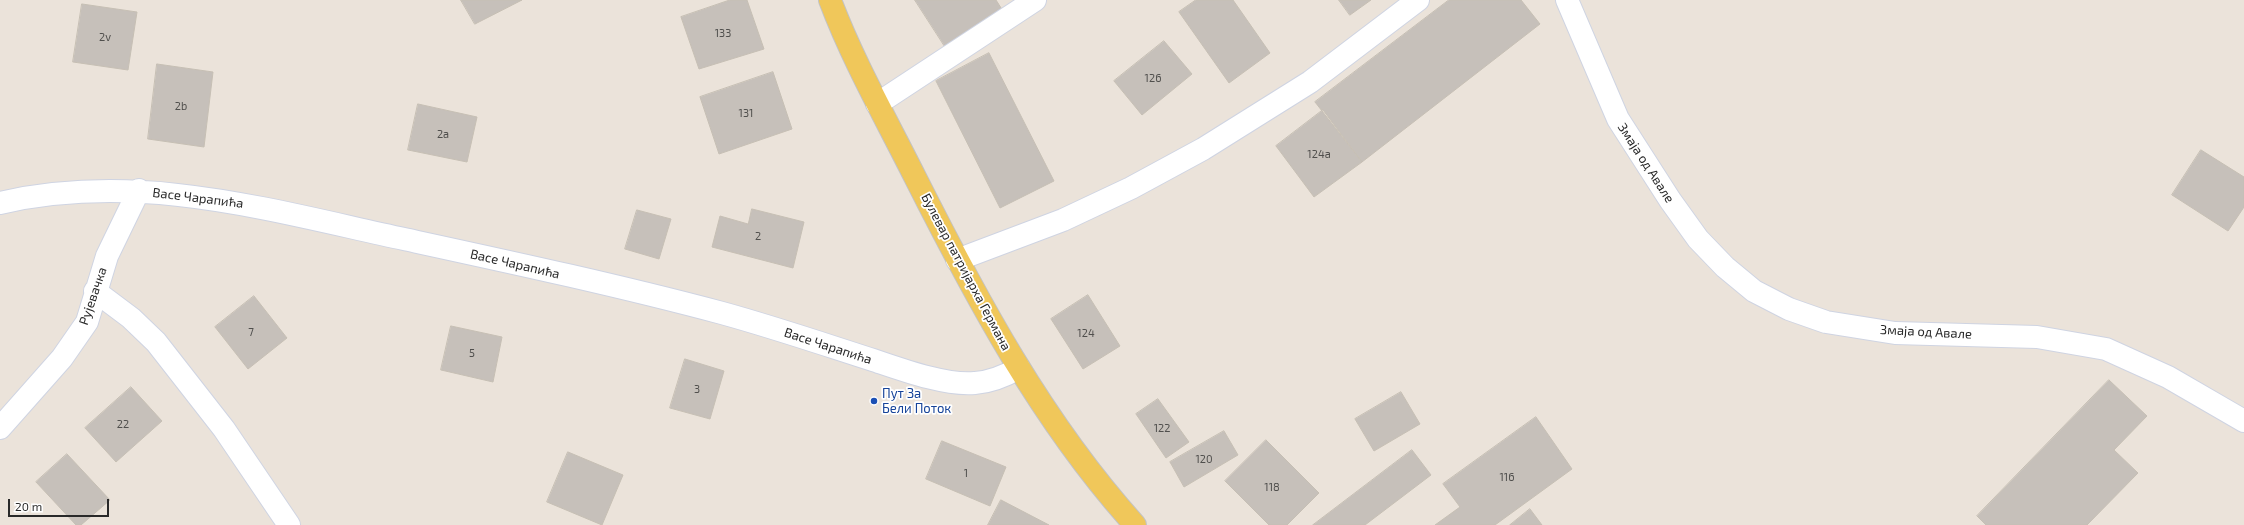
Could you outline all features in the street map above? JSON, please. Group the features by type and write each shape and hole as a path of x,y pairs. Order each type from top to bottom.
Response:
{"main road":[{"name":"Булевар патријарха Германа","path":"830,0 878,104 957,260 1019,368 1095,479 1135,525"}],"street":[{"path":"878,104 1035,0"},
{"path":"957,260 1063,220 1131,188 1203,149 1310,82 1418,0"},
{"name":"Змаја од Авале","path":"1567,0 1618,119 1670,200 1698,239 1725,266 1754,291 1789,309 1826,322 1895,333 2037,337 2106,349 2168,377 2244,421"},
{"name":"Васе Чарапића","path":"0,203 35,195 139,190 247,204 523,265 722,313 907,371 950,381 973,384 1004,377 1019,368"},
{"name":"Рујевачка","path":"0,428 57,364 87,322 95,291 107,256 139,190"},
{"path":"95,291 131,318 156,342 224,429 289,525"}],"building":[{"path":"461,0 522,0 475,24"},
{"path":"730,0 747,0 764,49 699,69 681,17"},
{"path":"915,0 996,0 1003,11 946,48"},
{"path":"1196,0 1233,0 1270,53 1229,83 1179,12"},
{"path":"1339,0 1371,0 1350,15"},
{"path":"1449,0 1521,0 1540,24 1362,162 1315,102"},
{"path":"82,4 137,12 128,70 73,62"},
{"path":"1164,41 1192,74 1142,115 1114,81"},
{"path":"989,53 1054,181 1000,208 936,81"},
{"path":"157,64 213,72 204,147 148,139"},
{"path":"773,72 792,129 719,154 700,97"},
{"path":"418,104 477,117 467,162 408,150"},
{"path":"1323,110 1362,162 1314,197 1276,146"},
{"path":"2201,150 2244,177 2244,207 2228,231 2172,195"},
{"path":"752,209 804,222 793,268 712,247 720,216 748,224"},
{"path":"637,210 671,219 659,259 625,249"},
{"path":"1088,295 1120,346 1083,369 1051,319"},
{"path":"254,296 287,338 248,369 215,327"},
{"path":"451,326 502,337 493,382 441,370"},
{"path":"685,359 724,371 710,419 670,408"},
{"path":"2109,380 2147,416 2114,450 2138,473 2087,525 1986,525 1977,516"},
{"path":"131,387 162,421 116,462 85,428"},
{"path":"1401,392 1420,424 1374,451 1355,419"},
{"path":"1158,399 1189,442 1166,458 1136,414"},
{"path":"1536,417 1572,469 1495,525 1435,525 1460,507 1443,484"},
{"path":"1224,431 1238,455 1184,487 1170,462"},
{"path":"1266,440 1319,493 1287,525 1269,525 1225,481"},
{"path":"942,441 1006,467 990,506 926,479"},
{"path":"1412,450 1431,475 1365,525 1313,525"},
{"path":"568,452 623,475 602,525 547,502"},
{"path":"67,454 110,500 81,525 76,525 36,482"},
{"path":"1001,500 1049,525 988,525"},
{"path":"1530,509 1542,525 1510,525"}],"place":[{"name":"Пут За Бели Поток","path":"874,401"}]}
